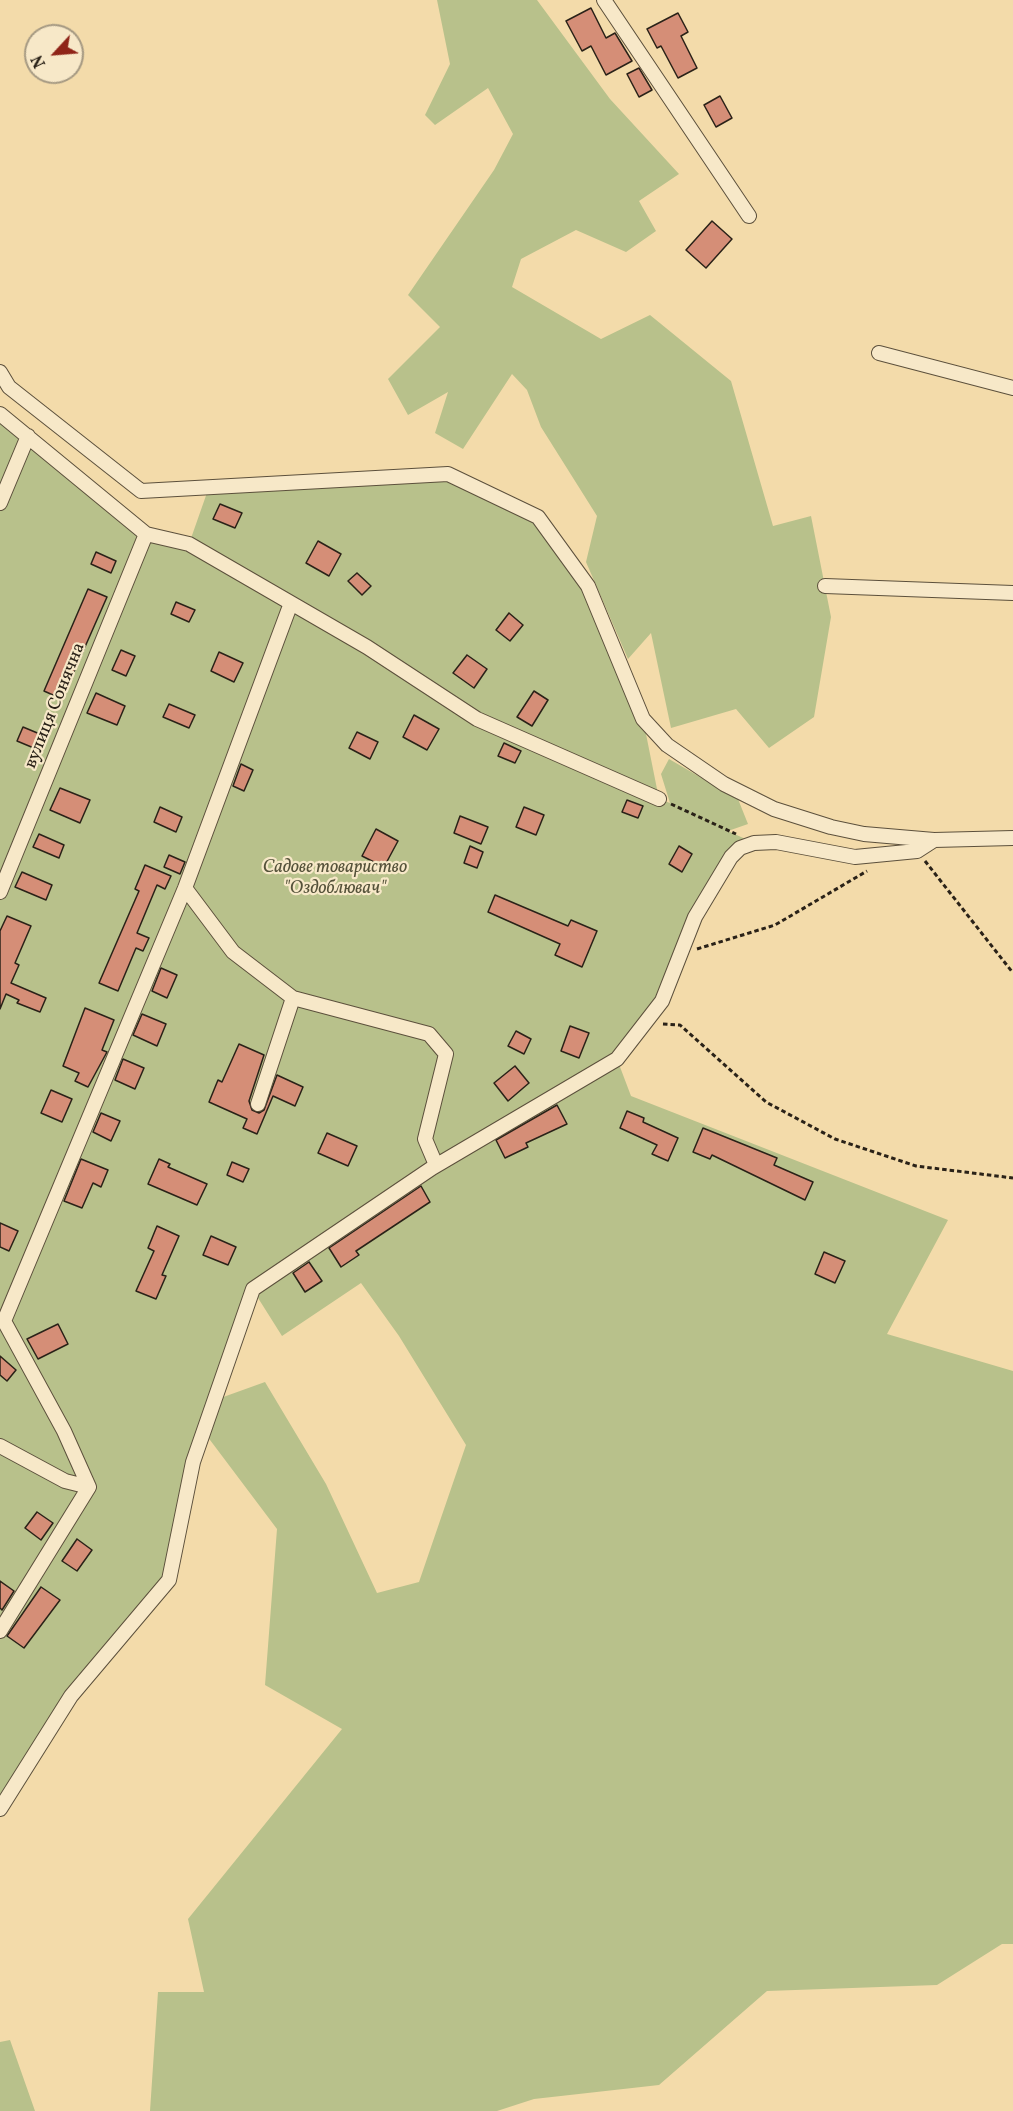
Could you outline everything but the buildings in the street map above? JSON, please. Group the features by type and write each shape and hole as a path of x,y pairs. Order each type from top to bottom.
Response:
{"street":[{"path":"608,2 749,216"},
{"path":"879,353 1013,388"},
{"path":"0,372 9,387 141,491 447,474 538,518 588,586 643,719 667,745 714,778 774,809 842,829 934,840 1013,838"},
{"path":"0,414 146,534 189,544 367,647 477,719 659,799"},
{"path":"0,503 28,436"},
{"name":"вулиця Сонячна","path":"0,892 146,534"},
{"path":"825,586 1013,593"},
{"path":"89,1487 64,1431 4,1321 185,888 291,603"},
{"path":"0,1809 71,1696 170,1580 193,1462 253,1289 436,1165 617,1059 662,1001 695,917 731,857 740,848 754,843 776,842 855,857 917,851 934,840"},
{"path":"185,888 233,952 293,998 429,1034 446,1054 425,1139 436,1165"},
{"path":"258,1104 293,998"},
{"path":"0,1446 65,1482 89,1487"},
{"path":"0,1631 89,1487"}],"path":[{"path":"659,799 754,843"},
{"path":"917,851 1013,973"},
{"path":"680,955 775,924 871,869"},
{"path":"635,1036 662,1024 680,1025 766,1102 835,1139 916,1166 1013,1178"}],"green space":[{"path":"437,0 537,0 610,99 679,174 639,201 656,231 626,252 576,230 521,259 512,287 601,339 650,315 731,381 773,526 811,516 831,617 814,717 769,748 736,709 671,728 651,633 628,659 586,562 597,516 541,427 527,390 512,374 463,449 435,433 448,392 408,415 388,379 440,327 408,295 494,170 513,134 488,88 435,125 425,115 450,64"},
{"name":"Садове товариство \"Оздоблювач\"","path":"0,414 146,534 189,544 209,487 448,474 538,517 588,586 643,719 659,799 670,803 661,774 669,759 738,799 748,824 728,831 754,843 731,857 662,1001 617,1059 631,1096 948,1220 887,1334 1013,1371 1013,1944 1002,1944 937,1985 767,1991 659,2085 534,2099 497,2111 150,2111 158,1992 204,1992 188,1919 342,1729 265,1685 277,1529 204,1432 169,1580 71,1696 0,1809","holes":["361,1283 399,1336 466,1445 419,1582 377,1593 326,1484 265,1382 215,1400 253,1290 282,1336"]},
{"path":"10,2040 35,2111 0,2111 0,2042"}]}
